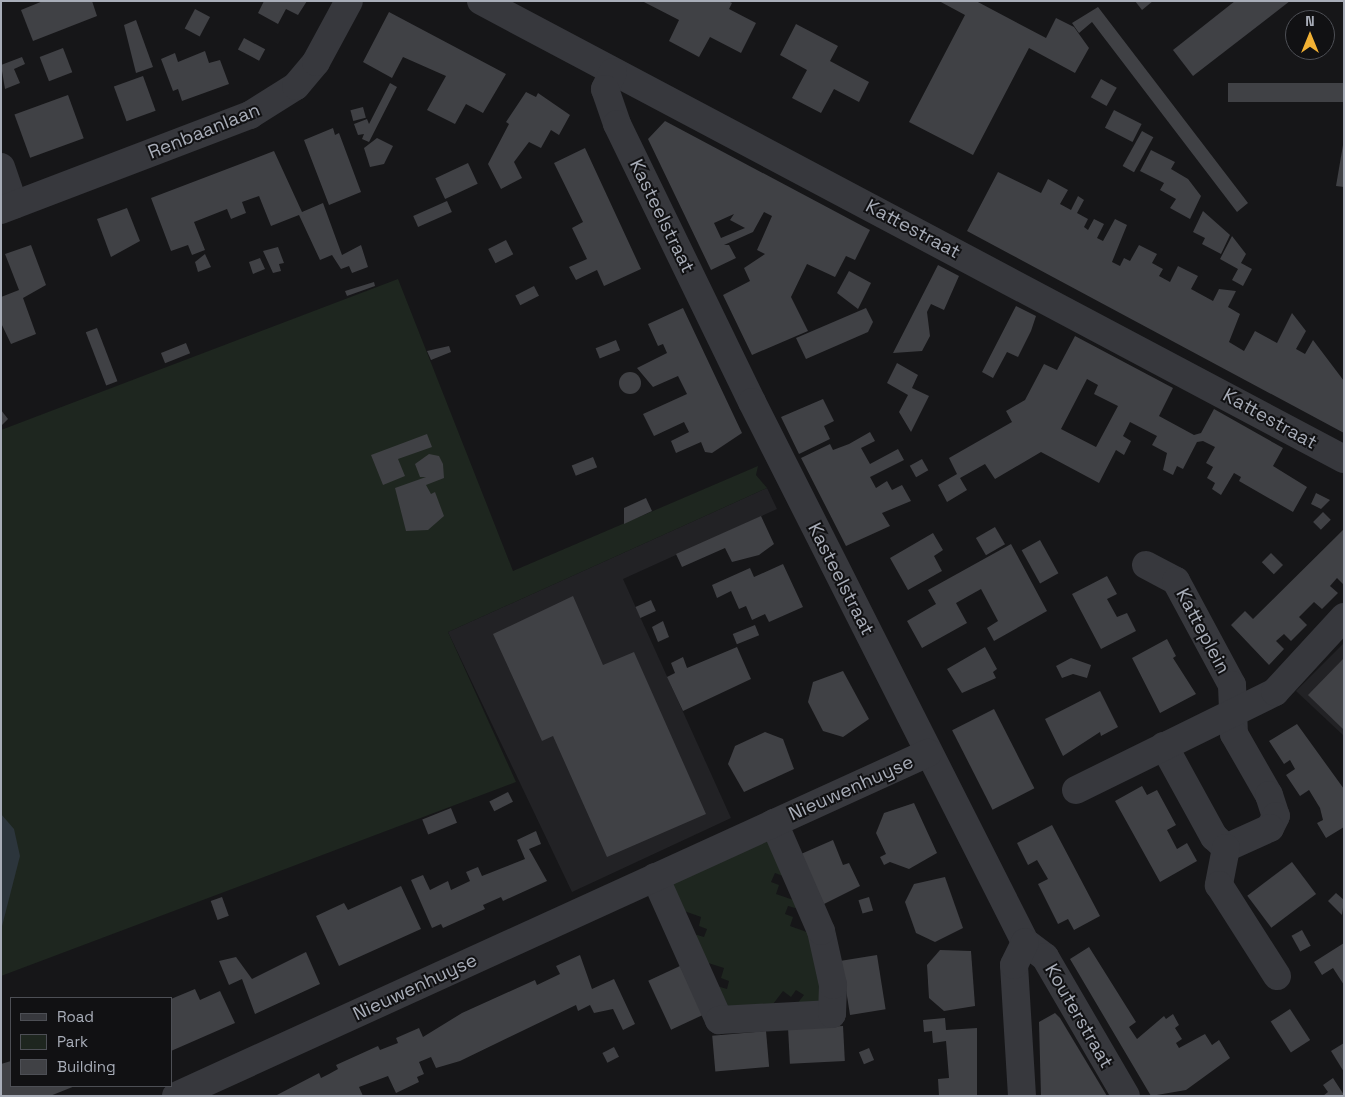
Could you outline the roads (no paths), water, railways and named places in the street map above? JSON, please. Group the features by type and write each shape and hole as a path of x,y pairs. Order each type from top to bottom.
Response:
{"street":[{"name":"Renbaanlaan","path":"1,167 8,207 250,115 296,86 316,62 349,1"},
{"name":"Kattestraat","path":"481,1 1344,459"},
{"name":"Kasteelstraat","path":"613,72 605,89 617,124 928,753 1025,942"},
{"name":"Katteplein","path":"1146,565 1176,581 1232,685 1234,734 1276,816 1270,828 1226,848"},
{"path":"1076,790 1164,746 1234,715 1275,692 1344,617"},
{"path":"1164,746 1214,837 1226,848 1218,885 1277,976"},
{"name":"Nieuwenhuyse","path":"176,1096 928,753"},
{"name":"Nieuwenhuyse","path":"654,877 719,1020 832,1014 833,985 821,931 774,823"},
{"path":"1022,1096 1014,965 1025,942"},
{"name":"Kouterstraat","path":"1025,942 1044,957 1126,1096"}]}
